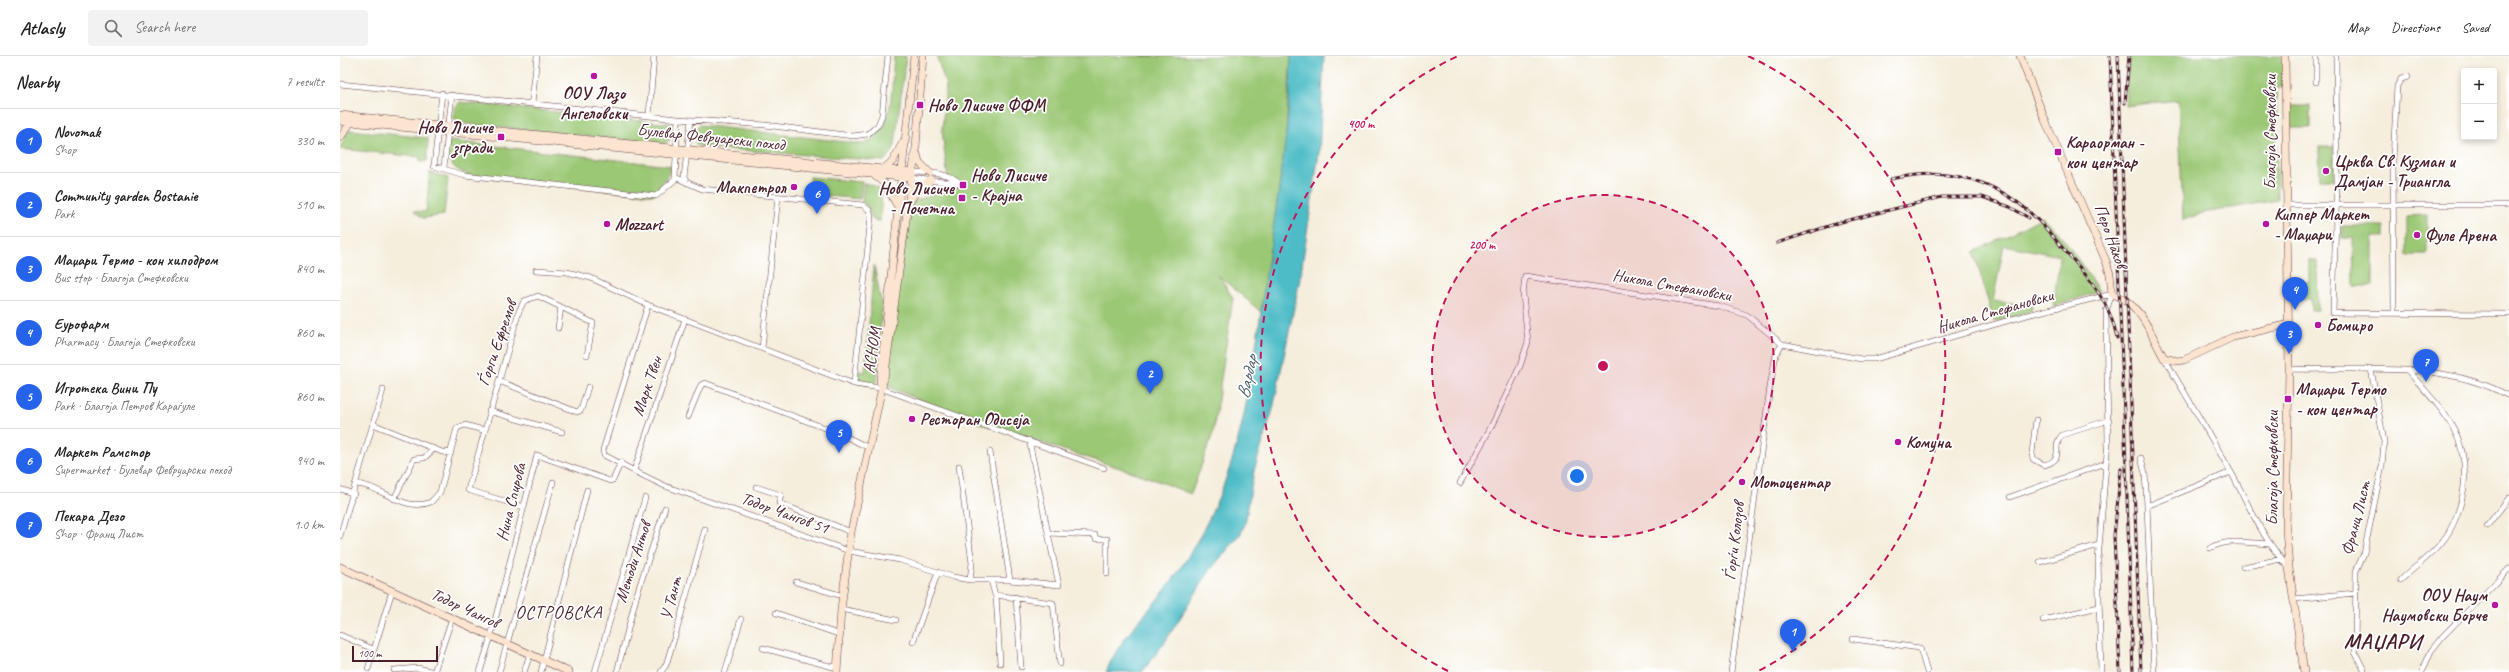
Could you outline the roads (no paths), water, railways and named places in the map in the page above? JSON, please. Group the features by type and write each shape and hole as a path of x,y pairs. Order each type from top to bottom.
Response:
{"street":[{"path":"532,103 537,56"},
{"path":"649,115 654,56"},
{"path":"340,84 442,93 678,119 765,125 853,136 868,134 878,126 882,115 888,56"},
{"name":"АСНОМ","path":"880,388 880,372 899,208 914,56"},
{"name":"АСНОМ","path":"880,388 885,372 916,147 923,56"},
{"name":"Перо Наков","path":"2020,56 2045,120 2106,262 2110,274 2112,294 2120,296 2138,311 2164,358"},
{"name":"Благоја Стефковски","path":"2285,56 2286,205 2289,324 2286,498 2289,568 2304,672"},
{"path":"2316,56 2316,82"},
{"path":"2336,56 2337,205 2333,313 2509,314"},
{"path":"2394,313 2394,160 2397,86 2401,79 2408,77"},
{"path":"442,93 434,166 444,167 468,175 656,196 674,178 678,119"},
{"path":"444,167 447,129 452,95"},
{"name":"Булевар Февруарски поход","path":"340,115 447,129 675,152 882,170 912,175"},
{"path":"688,184 684,177 691,120"},
{"name":"Булевар Февруарски поход","path":"340,121 438,128"},
{"path":"340,137 351,122"},
{"path":"882,170 897,156 906,134"},
{"path":"912,175 930,177 954,178 960,184 930,177 919,162 916,147"},
{"name":"Булевар Февруарски поход","path":"687,153 869,174 902,174"},
{"path":"869,174 882,180 893,195 899,208"},
{"path":"908,206 915,193 930,177"},
{"path":"674,178 702,189 863,206 869,210 871,216 854,384"},
{"path":"762,348 778,197"},
{"path":"2286,205 2509,205"},
{"path":"536,270 567,272 591,278 648,305 854,384 880,388 1029,440 1079,461 1104,468"},
{"name":"Никола Стефановски","path":"1460,483 1490,429 1520,366 1528,342 1523,295 1525,276 1726,308 1747,315 1782,344 1861,358 1875,359 2027,315 2112,294"},
{"path":"2101,672 2099,545 2109,420 2106,311 2112,294"},
{"name":"Ѓорги Ефремов","path":"524,507 468,490 483,430 519,311 524,301 538,296 560,307"},
{"path":"621,462 604,455 603,450 648,305"},
{"path":"558,328 560,307 593,322 586,355"},
{"name":"Марк Твен","path":"634,471 685,319"},
{"path":"2164,358 2177,361 2184,360 2232,337 2289,324"},
{"name":"Ѓорѓи Колозов","path":"1731,672 1770,387 1776,354 1782,344"},
{"name":"Благоја Стефковски","path":"2164,358 2231,472 2268,544 2289,568"},
{"path":"2289,369 2371,369 2464,377 2486,384 2509,396"},
{"name":"Франц Лист","path":"2365,672 2355,652 2356,571 2364,553 2382,466 2384,448 2384,430 2371,369"},
{"path":"2401,580 2442,543 2453,524 2463,499 2465,474 2464,452 2456,433 2446,416 2409,372"},
{"path":"499,381 576,412 581,410 588,387"},
{"path":"688,417 701,385 705,383 840,434 869,448"},
{"path":"763,648 837,670 841,635 841,609 851,532 880,388"},
{"path":"340,536 357,484 383,390"},
{"path":"489,411 562,432"},
{"path":"2036,420 2032,453 2033,459 2044,465 2053,462 2057,457 2059,438 2062,435 2109,420"},
{"path":"373,424 434,449 451,453"},
{"path":"357,484 370,485 394,498 415,504 431,502 440,492 458,427 465,425 483,430"},
{"name":"Тодор Чангов 51","path":"621,462 634,471 665,486 849,551 900,560 970,580 1010,580 1059,585 1029,440"},
{"path":"394,498 414,459 424,458 434,449"},
{"path":"990,452 1010,580"},
{"name":"Нина Спирова","path":"480,672 491,636 536,455 610,481 614,480 621,462"},
{"path":"2141,458 2145,473 2154,672"},
{"path":"2010,496 2106,463"},
{"path":"959,466 972,563 970,580"},
{"path":"2147,506 2231,472"},
{"path":"499,672 509,644 553,482"},
{"path":"756,487 781,495 780,503 851,532"},
{"path":"340,489 354,494"},
{"path":"541,672 587,490"},
{"path":"596,672 645,498"},
{"path":"2487,526 2509,498"},
{"name":"Методи Антов","path":"617,672 637,594 665,508"},
{"name":"У Тант","path":"661,672 666,665 675,636 705,530"},
{"path":"1048,533 1095,535 1096,539 1107,539 1107,574"},
{"path":"2210,548 2221,544 2239,541 2268,544"},
{"path":"2040,562 2099,545"},
{"path":"2243,567 2254,563 2281,559"},
{"name":"Тодор Чангов","path":"340,567 569,672"},
{"path":"2422,672 2431,651 2443,636 2509,569"},
{"path":"913,642 938,572"},
{"path":"991,580 992,592 996,595 1054,603 1060,664"},
{"path":"796,582 843,596"},
{"path":"368,669 392,591"},
{"path":"2294,599 2355,593"},
{"path":"996,595 1000,664"},
{"path":"1016,597 1021,667"},
{"path":"2043,620 2099,607"},
{"path":"841,609 896,620"},
{"path":"776,613 841,635"},
{"path":"394,670 418,668 434,672 452,618"},
{"path":"725,672 741,619"},
{"path":"340,635 373,649"},
{"path":"1853,639 1920,648 1927,672"},
{"path":"524,672 530,654"}],"water":[{"name":"Вардар","path":"1291,56 1324,56 1319,153 1300,279 1273,409 1254,471 1245,524 1240,535 1211,569 1165,642 1142,672 1106,672 1118,649 1132,629 1179,571 1203,531 1213,510 1234,455 1252,369 1278,198 1288,113"}],"railway":[{"path":"2110,56 2124,414"},
{"path":"2118,56 2141,672"},
{"path":"2125,103 2129,56"},
{"path":"1891,179 1927,174 1945,175 1979,182 2011,198 2038,220 2077,264 2105,304 2117,338"},
{"path":"1777,243 1841,222 1942,197 1982,197 2010,207 2029,218"},
{"path":"2124,409 2133,672"},
{"path":"2120,672 2114,536 2121,469"}],"place":[{"name":"ООУ Лазо Ангеловски","path":"594,76"},
{"name":"Ново Лисиче ФФМ","path":"920,105"},
{"name":"Ново Лисиче згради","path":"501,137"},
{"name":"Караорман - кон центар","path":"2058,152"},
{"name":"Црква Св. Кузман и Дамјан - Триангла","path":"2326,171"},
{"name":"Ново Лисиче - Крајна","path":"963,185"},
{"name":"Макпетрол","path":"794,187"},
{"name":"Ново Лисиче - Почетна","path":"962,198"},
{"name":"Маркет Рамстор","path":"817,214"},
{"name":"Mozzart","path":"607,224"},
{"name":"Киппер Маркет - Маџари","path":"2266,224"},
{"name":"Фуле Арена","path":"2417,235"},
{"name":"Еурофарм","path":"2295,310"},
{"name":"Бомиро","path":"2318,325"},
{"name":"Маџари Термо - кон хиподром","path":"2289,354"},
{"name":"Пекара Дезо","path":"2426,382"},
{"name":"Community garden Bostanie","path":"1150,394"},
{"name":"Маџари Термо - кон центар","path":"2288,399"},
{"name":"Ресторан Одисеја","path":"912,419"},
{"name":"Комуна","path":"1898,442"},
{"name":"Игротека Вини Пу","path":"839,453"},
{"name":"Мотоцентар","path":"1742,482"},
{"name":"ООУ Наум Наумовски Борче","path":"2495,605"},
{"name":"Novomak","path":"1793,652"}],"district":[{"name":"ОСТРОВСКА","path":"559,612"},
{"name":"МАЏАРИ","path":"2383,641"}]}
